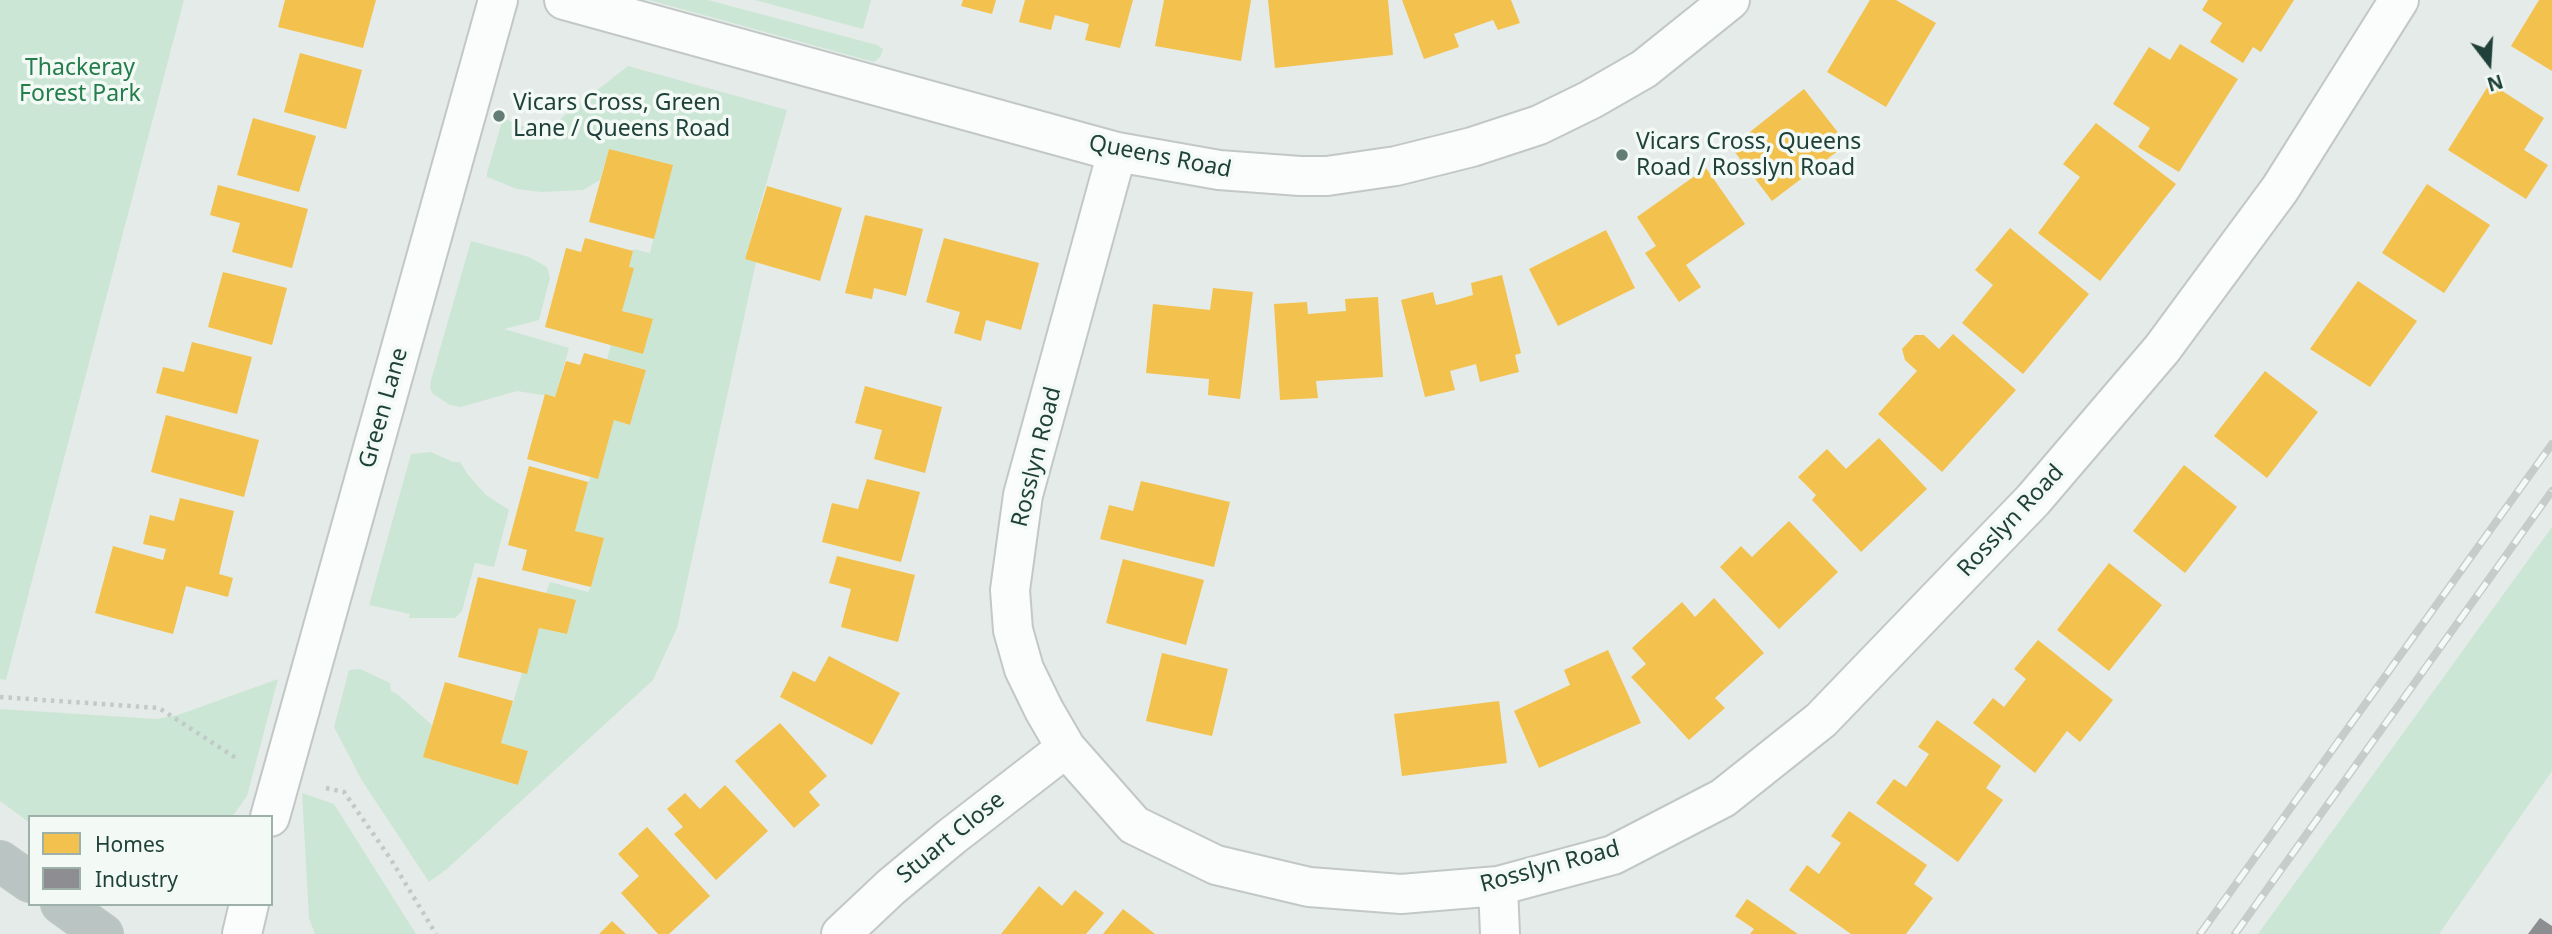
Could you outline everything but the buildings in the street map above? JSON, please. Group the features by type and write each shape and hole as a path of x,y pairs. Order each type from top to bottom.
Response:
{"highway":[{"path":"0,861 28,881"},
{"path":"64,906 103,934"}],"street":[{"name":"Green Lane","path":"270,815 279,776 498,0"},
{"name":"Queens Road","path":"564,0 1117,152 1219,170 1327,176 1396,166 1539,125 1591,100 1644,69 1730,0"},
{"name":"Rosslyn Road","path":"1117,152 1023,495 1010,590 1013,630 1024,669 1066,748 1134,825 1216,865 1309,887 1388,893 1498,886 1613,855 1699,811 1723,798 1821,720 2033,500 2162,349 2280,189 2399,0"},
{"name":"Stuart Close","path":"841,934 921,862 1066,748"},
{"path":"1498,886 1500,934"},
{"path":"242,934 249,906"}],"path":[{"path":"0,697 159,708 253,769 344,792 390,858 436,934"}],"green space":[{"name":"Thackeray Forest Park","path":"0,0 184,0 6,680 0,679"},
{"path":"649,0 708,0 877,45 883,49 874,62"},
{"path":"755,0 871,0 863,29"},
{"path":"628,66 787,110 745,259 756,262 677,628 653,680 447,869 429,882 361,779 334,727 349,670 360,669 390,683 391,691 432,725 424,757 518,785 528,751 501,743 522,673 527,673 539,628 567,634 576,601 546,593 550,582 588,592 591,587 604,539 575,531 588,482 591,477 598,478 614,420 630,425 646,370 607,359 611,345 643,353 653,320 622,311 629,267 633,249 650,253 673,165 609,149 600,180 583,190 541,192 517,189 487,177 487,173 503,118 541,134"},
{"path":"471,241 529,257 547,267 550,278 539,320 504,329 569,348 555,397 517,391 461,407 450,405 433,394 430,388 431,380"},
{"path":"431,452 453,462 460,462 486,495 509,510 494,567 475,563 462,611 455,618 409,618 410,614 369,605 411,454"},
{"path":"2552,527 2552,771 2439,934 2258,934"},
{"path":"278,679 247,796 233,815 28,815 28,822 0,801 0,709 157,719 178,715"},
{"path":"302,793 334,804 416,934 315,934 309,918"}],"railway":[{"path":"2200,934 2552,444"},
{"path":"2235,934 2552,491"}],"place":[{"name":"Vicars Cross, Green Lane / Queens Road","path":"499,116"},
{"name":"Vicars Cross, Queens Road / Rosslyn Road","path":"1622,155"}]}
